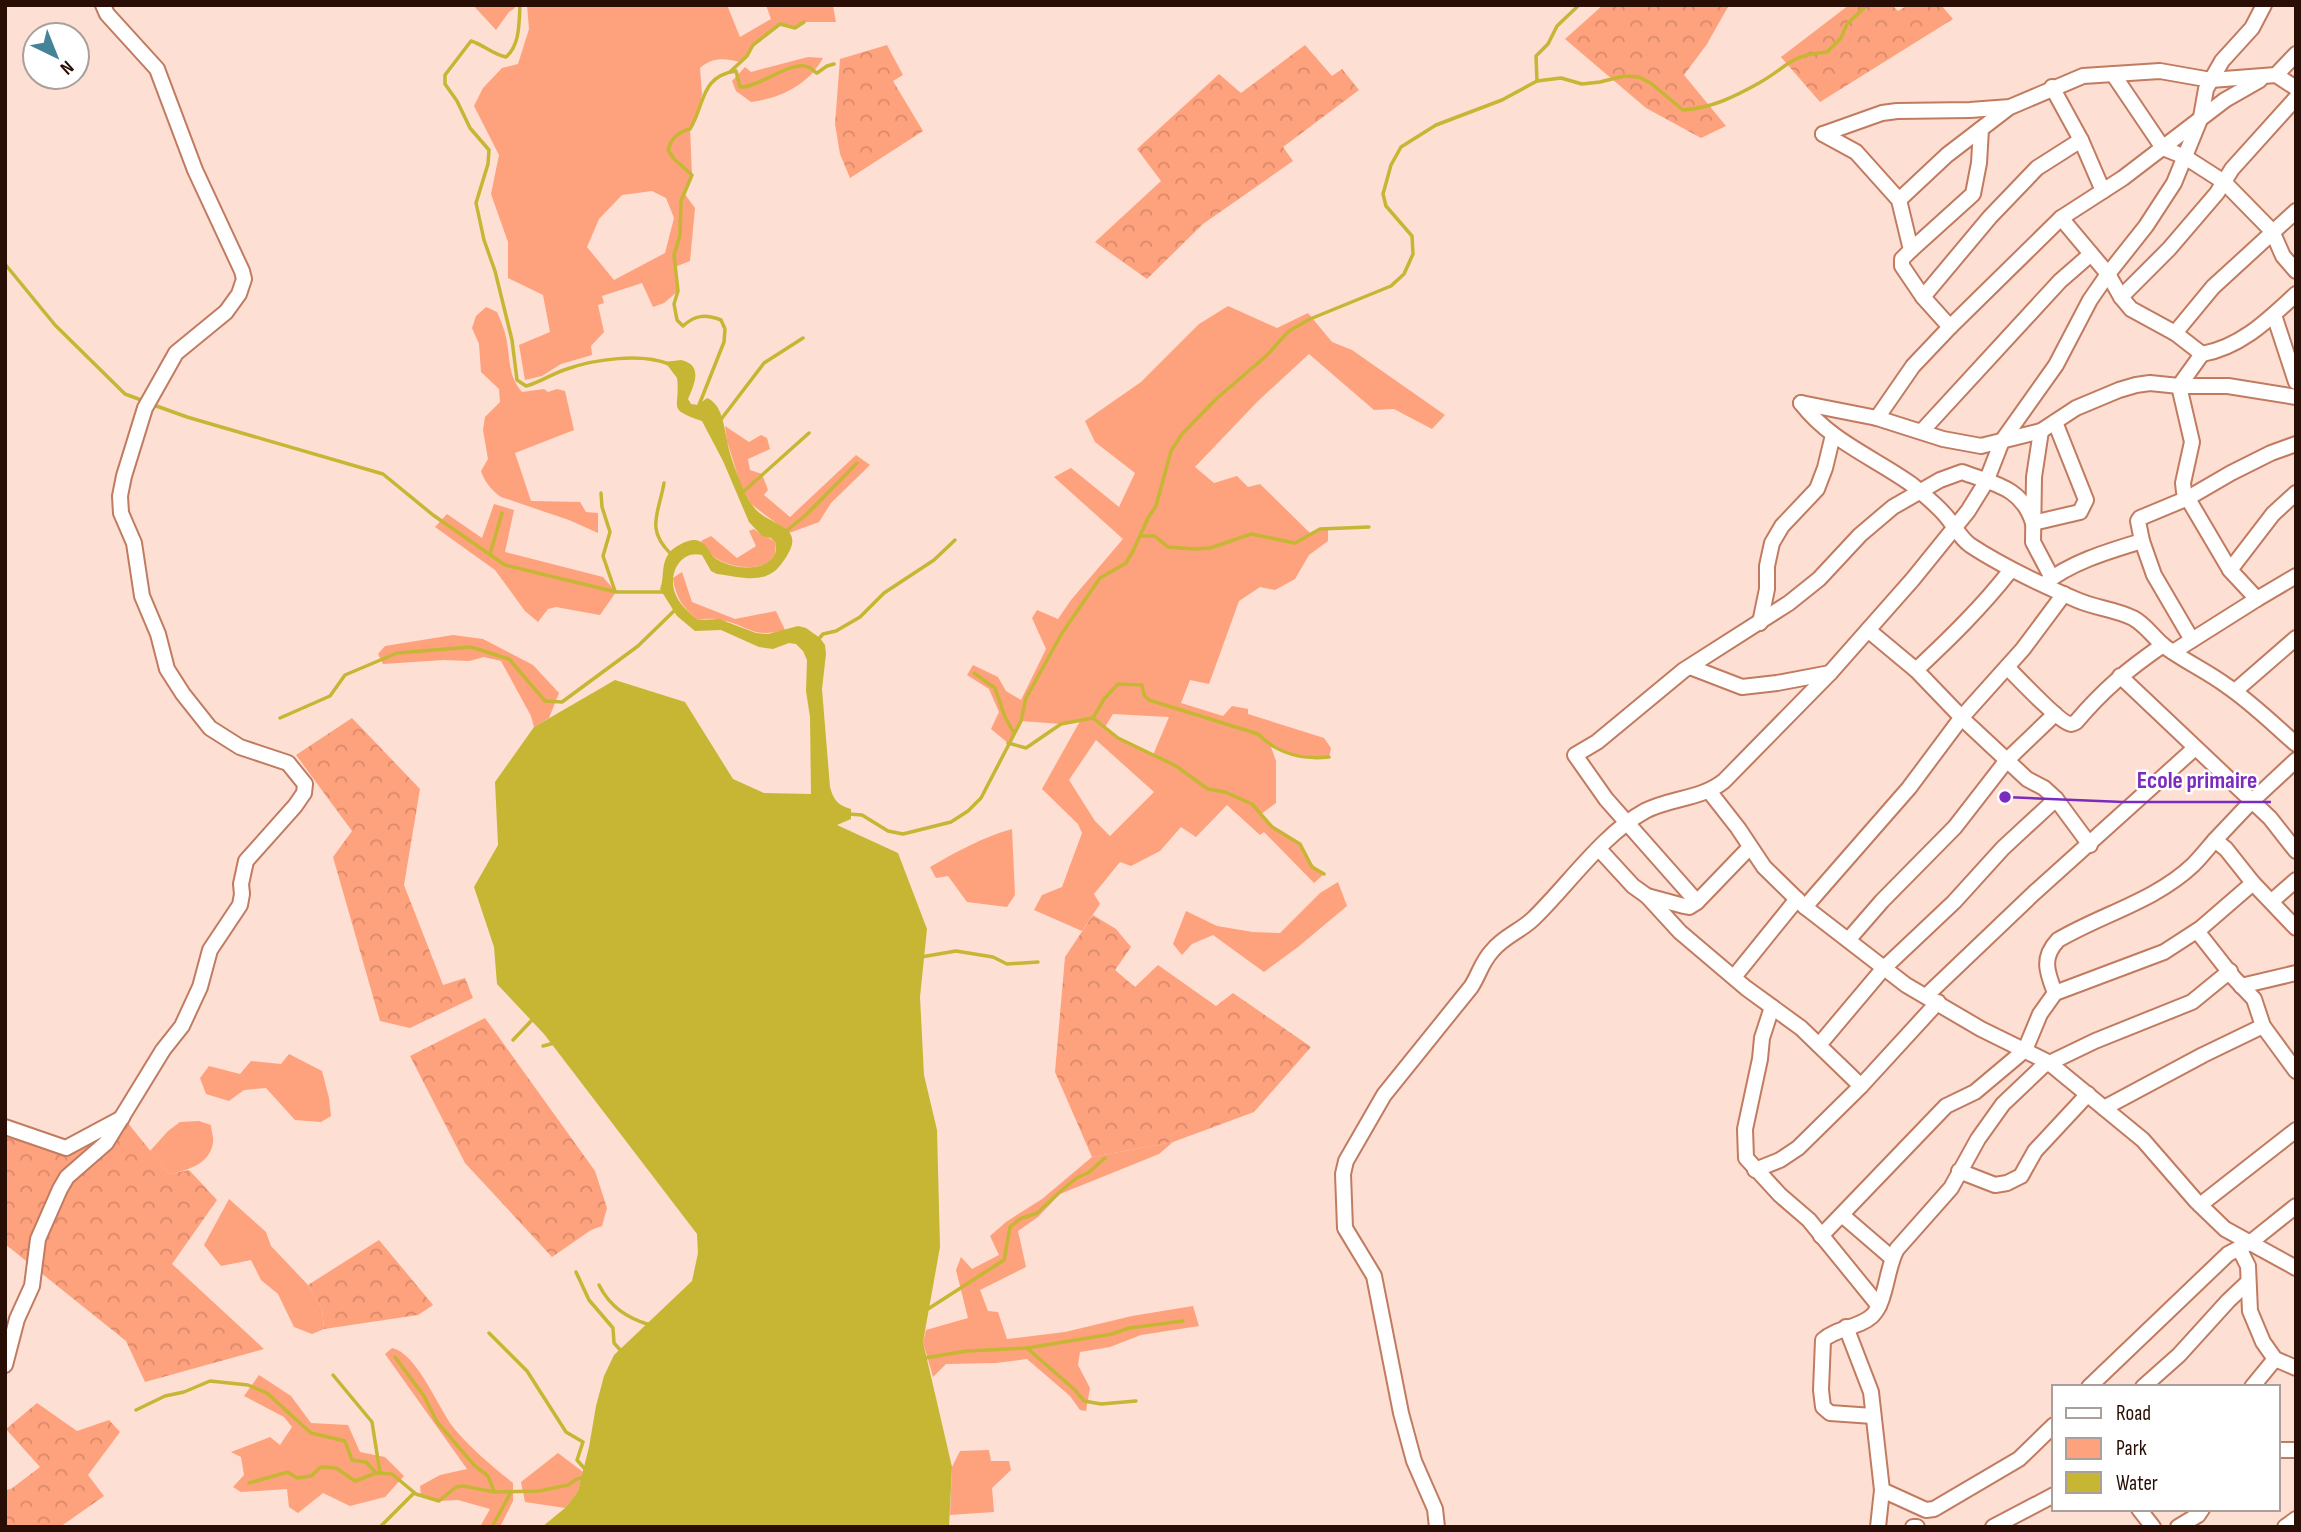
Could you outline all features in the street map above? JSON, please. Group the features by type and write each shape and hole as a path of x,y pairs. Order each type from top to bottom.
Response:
{"street":[{"path":"5,1365 17,1319 32,1286 38,1239 60,1189 67,1177 106,1143 163,1050 182,1027 200,987 210,950 240,905 246,861 295,806 304,793 305,784 288,763 240,747 210,728 167,669 158,635 142,596 134,544 121,513 120,496 145,408 176,353 226,312 239,294 244,279 195,170 157,69 107,14 103,5"},
{"path":"1437,1527 1436,1509 1414,1461 1401,1413 1374,1276 1345,1228 1345,1165 1384,1095 1471,988 1480,967 1499,942 1531,922 1599,849 1647,810 1709,791 1724,781 1830,673 1944,542 1986,482 2002,442 2056,365 2090,300 2146,226 2174,183 2201,117 2203,101 2211,80 2222,61 2252,28 2264,5"},
{"path":"1877,418 1913,366 2061,218 2104,191 2201,117 2272,75 2296,54"},
{"path":"1899,200 1947,156 2010,107 2076,77 2160,71 2211,80 2272,75 2296,88"},
{"path":"2113,74 2162,148 2185,157 2224,182 2272,231 2283,256 2296,271"},
{"path":"2052,87 2081,140 2104,191"},
{"path":"2121,297 2169,249 2217,193 2247,152 2296,98"},
{"path":"1911,250 1899,200 1856,152 1824,134 1882,113 2010,107"},
{"path":"1950,327 1923,297 1901,263 1911,250 1973,194 1979,163 1981,129"},
{"path":"1923,297 1990,217 2037,168 2081,140"},
{"path":"2175,333 2213,287 2296,211"},
{"path":"2061,218 2108,274 2121,297 2132,309 2175,333 2202,354"},
{"path":"1922,431 2060,281 2091,254"},
{"path":"2257,599 2230,570 2188,498 2183,483 2192,442 2179,386 2202,354 2238,343 2296,294"},
{"path":"2274,315 2290,347 2296,382"},
{"path":"2296,397 2228,386 2150,383 2119,390 2076,408 2040,430 1981,446 1968,445 1877,418 1801,403 1810,415 1841,442 1887,467 1919,491 1955,526 1965,542 2010,571 2048,581 2064,594 2135,619 2146,626 2168,649 2235,691 2296,744"},
{"path":"2033,523 2080,512 2086,500 2055,422"},
{"path":"2040,430 2034,477 2034,548 2048,581"},
{"path":"1760,622 1772,543 1782,526 1817,489 1833,435"},
{"path":"2192,640 2154,575 2142,541 2138,519 2188,498 2271,453 2296,444"},
{"path":"1697,902 1591,780 1575,755 1597,743 1690,667 1760,622 1819,579 1860,535 1893,506 1919,491 1962,472 2019,495 2029,509 2033,523"},
{"path":"2230,570 2273,514 2295,496"},
{"path":"2048,581 2104,553 2142,541"},
{"path":"1916,670 1960,628 2010,571"},
{"path":"2007,667 2055,714 2068,724 2076,722 2120,676 2168,649 2192,640 2296,576"},
{"path":"1734,977 1909,788 1962,718 2024,649 2064,594"},
{"path":"1868,630 1916,670 2027,779 2045,788 2090,845"},
{"path":"2235,691 2296,638"},
{"path":"1690,667 1742,687 1830,673"},
{"path":"2120,676 2270,818 2296,851"},
{"path":"1849,939 1882,901 1955,827 2007,760 2055,714"},
{"path":"1755,1170 1780,1160 1798,1148 1861,1086 1932,999 2034,893 2195,748"},
{"path":"2054,993 2046,970 2050,949 2058,940 2135,903 2172,881 2193,865 2251,802 2296,760"},
{"path":"1709,791 1774,879 1801,903 1883,969 1981,1029 2048,1062 2143,1140 2200,1205 2225,1229 2245,1245 2296,1268"},
{"path":"1819,1045 1883,969 1954,902 2003,848 2056,799"},
{"path":"2215,840 2296,928"},
{"path":"1647,896 1689,907 1751,847"},
{"path":"1599,849 1680,932 1801,1028 1861,1086"},
{"path":"2272,901 2296,880"},
{"path":"1821,1236 1946,1106 1975,1092 2025,1050 2040,1014 2054,993 2164,952 2197,930 2253,883"},
{"path":"2197,930 2254,999 2263,1026 2296,1071"},
{"path":"1873,1416 1830,1413 1823,1407 1823,1340 1871,1317 1879,1306 1892,1258 1905,1239 1941,1201 1978,1139 2003,1104 2048,1062 2192,1002 2230,971"},
{"path":"2241,986 2296,974"},
{"path":"1772,1007 1762,1038 1745,1129 1746,1158 1792,1207 1809,1220 1879,1306"},
{"path":"2104,1108 2263,1026"},
{"path":"2281,1052 2296,1046"},
{"path":"1959,1171 1995,1185 2021,1176 2035,1151 2088,1094"},
{"path":"5,1127 66,1148 123,1117"},
{"path":"2200,1205 2296,1130"},
{"path":"2091,1385 2228,1254 2245,1245 2296,1206"},
{"path":"1842,1215 1892,1258"},
{"path":"2245,1245 2249,1266 2247,1283 2250,1311 2263,1342 2275,1359 2296,1368"},
{"path":"2145,1385 2179,1355 2247,1283"},
{"path":"1846,1327 1871,1392 1882,1490 1878,1527"},
{"path":"2254,1385 2275,1359"},
{"path":"1882,1490 1926,1510 1934,1509 2019,1459 2052,1427"},
{"path":"1993,1527 2052,1496"},
{"path":"2141,1511 2153,1527"},
{"path":"2178,1527 2201,1511"},
{"path":"2285,1527 2296,1519"}],"green space":[{"path":"473,5 515,5 515,8 496,30"},
{"path":"527,5 727,5 740,37 771,19 766,5 833,6 836,22 805,22 795,28 780,24 753,44 747,56 740,62 719,59 700,68 702,94 698,116 690,129 692,175 684,193 695,208 690,261 675,267 678,291 664,303 653,307 642,283 602,296 604,303 598,305 604,332 591,346 592,355 561,364 542,376 525,380 519,345 550,332 543,295 508,278 508,242 491,194 499,155 474,106 483,88 502,68 518,64 529,29","holes":["652,191 666,198 674,218 665,253 614,280 587,247 599,219 622,195"]},
{"path":"1603,5 1729,5 1707,44 1684,75 1726,126 1701,138 1646,108 1565,39"},
{"path":"1849,5 1892,5 1898,11 1908,5 1941,5 1953,19 1820,102 1781,57"},
{"path":"887,45 903,75 893,81 923,131 850,178 840,154 835,124 840,59"},
{"path":"1305,45 1332,76 1342,69 1359,90 1283,147 1293,161 1203,224 1147,279 1095,242 1161,181 1137,149 1219,74 1241,93"},
{"path":"808,57 823,58 802,83 773,97 751,102 736,91 732,81 745,67 751,72"},
{"path":"1228,306 1277,328 1308,313 1332,342 1352,350 1445,415 1432,429 1394,409 1374,410 1309,354 1258,401 1195,467 1214,483 1237,476 1248,487 1260,484 1311,534 1320,529 1328,529 1328,541 1309,555 1295,579 1275,590 1260,587 1239,601 1209,684 1190,680 1181,703 1223,716 1232,706 1248,709 1248,714 1324,738 1331,748 1329,757 1299,756 1271,747 1276,761 1276,803 1261,814 1298,843 1314,866 1324,874 1314,883 1264,832 1260,835 1227,805 1196,837 1181,827 1160,851 1131,866 1120,862 1094,894 1100,904 1082,931 1034,910 1042,895 1062,887 1082,833 1078,824 1042,789 1080,721 1061,724 1021,721 1008,743 991,729 999,712 989,689 967,675 973,665 998,677 1006,691 1021,700 1046,649 1032,618 1037,610 1058,619 1123,539 1054,477 1071,468 1119,507 1135,473 1095,442 1085,421 1141,382 1199,324","holes":["1113,714 1169,717 1153,755 1118,738 1105,727","1096,740 1154,792 1110,836 1095,821 1069,780"]},
{"path":"486,307 497,312 505,333 513,378 522,392 544,389 548,392 557,389 565,391 574,430 515,453 531,501 580,502 586,512 598,513 598,533 501,497 484,478 481,471 488,459 483,430 485,417 500,402 499,389 481,372 479,344 472,328 476,316"},
{"path":"725,426 749,442 761,435 767,438 770,449 748,459 750,470 762,474 768,490 764,495 790,517 856,455 870,465 831,503 819,522 789,533 751,504 740,483"},
{"path":"494,504 514,510 505,552 603,577 616,592 600,615 556,607 548,609 538,622 525,611 495,570 435,527 447,514 482,538"},
{"path":"754,529 776,543 775,554 770,560 756,567 722,562 701,541 711,536 737,558 756,546 749,531"},
{"path":"682,572 692,602 735,619 776,611 785,630 764,633 717,619 698,620 684,607 676,591 673,578"},
{"path":"453,635 483,639 533,665 559,693 549,718 534,727 531,716 501,661 484,657 469,661 383,664 378,654 385,646"},
{"path":"352,718 420,789 404,885 443,985 465,978 473,998 410,1028 380,1021 333,857 352,831 296,755"},
{"path":"1012,829 1015,895 1007,907 967,902 948,876 936,878 930,867 960,850"},
{"path":"1338,882 1347,906 1264,972 1213,935 1192,944 1182,955 1173,944 1186,911 1217,926 1280,933 1320,893"},
{"path":"1093,915 1116,929 1131,947 1115,970 1135,987 1158,965 1216,1006 1233,993 1311,1047 1254,1112 1173,1142 1092,1157 1055,1072 1065,957"},
{"path":"485,1018 595,1171 607,1208 602,1226 591,1230 552,1257 465,1163 410,1056"},
{"path":"289,1054 322,1071 331,1116 321,1122 295,1120 266,1088 244,1090 229,1101 206,1094 200,1078 209,1066 240,1074 251,1061 281,1064"},
{"path":"123,1117 169,1174 189,1170 217,1200 172,1264 264,1349 145,1382 126,1341 5,1244 5,1127 66,1148"},
{"path":"199,1121 211,1125 213,1142 208,1156 197,1165 169,1174 150,1151 180,1122"},
{"path":"1173,1142 1159,1154 1060,1194 1038,1217 1018,1231 1026,1267 980,1290 988,1311 998,1312 1007,1339 1065,1332 1132,1316 1193,1306 1199,1326 1141,1335 1110,1347 1080,1352 1078,1365 1090,1388 1086,1411 1080,1410 1070,1396 1027,1359 946,1364 933,1377 923,1342 926,1330 968,1318 956,1270 961,1257 972,1269 999,1255 990,1236 1006,1222 1042,1199 1092,1157"},
{"path":"229,1199 266,1232 271,1246 308,1285 322,1309 324,1329 312,1334 294,1327 278,1294 261,1280 251,1260 221,1266 204,1245"},
{"path":"379,1240 433,1305 418,1315 324,1329 322,1309 308,1285"},
{"path":"392,1348 401,1352 418,1370 460,1435 513,1483 513,1501 500,1527 480,1527 490,1509 458,1500 439,1501 421,1495 420,1486 440,1475 467,1469 385,1354"},
{"path":"259,1375 291,1396 311,1423 348,1425 360,1452 385,1457 404,1476 385,1497 350,1506 323,1493 298,1513 289,1507 287,1489 241,1492 233,1487 244,1475 241,1457 231,1452 270,1437 280,1445 292,1427 284,1417 244,1396"},
{"path":"37,1403 77,1431 109,1420 120,1432 88,1475 104,1496 60,1527 5,1527 5,1490 11,1489 40,1467 6,1429"},
{"path":"989,1450 991,1461 1009,1461 1011,1470 992,1488 994,1512 950,1515 952,1467 960,1451"},
{"path":"558,1453 583,1472 578,1491 565,1508 525,1502 521,1482"}],"water":[{"path":"665,362 688,362 695,370 695,381 688,399 691,404 698,405 707,398 719,410 732,461 751,503 759,513 785,528 792,540 790,550 782,563 769,575 761,577 744,578 717,574 711,571 702,555 688,556 675,571 675,593 682,605 698,620 719,619 756,633 768,634 798,626 820,638 825,645 826,654 822,689 830,787 837,802 851,809 851,819 837,825 898,853 927,929 920,997 924,1075 937,1130 940,1247 923,1342 952,1467 949,1527 542,1527 565,1508 578,1491 596,1406 604,1376 614,1355 692,1281 698,1253 697,1234 544,1034 497,984 494,947 474,887 498,845 495,782 534,727 615,680 685,702 733,779 764,793 811,794 807,660 803,651 796,644 789,643 773,649 759,647 721,630 695,631 677,616 660,589 667,557 676,547 688,541 702,542 720,561 746,568 763,565 776,550 776,543 771,538 762,536 749,522 723,461 702,421 683,413 677,406 677,378"}],"waterway":[{"path":"520,5 516,40 506,57 471,41 445,75 445,84 470,128 489,150 488,164 476,203 512,340 517,380 526,386 578,365 604,360 632,358 669,364"},
{"path":"1537,81 1536,56 1548,44 1557,26 1579,5"},
{"path":"849,814 862,815 888,831 903,834 951,822 981,798 1021,721 1026,698 1062,633 1100,578 1126,563 1133,551 1156,506 1171,451 1182,434 1289,331 1310,319 1391,286 1404,274 1413,254 1412,236 1386,206 1383,194 1391,165 1401,147 1436,125 1502,100 1537,81 1561,78 1582,84 1624,76 1639,77 1652,84 1683,110 1713,104 1750,88 1790,62 1814,53 1827,52 1841,38 1847,24 1867,5"},
{"path":"731,71 747,56 753,45 780,24 795,28 804,22"},
{"path":"699,405 724,342 725,329 721,320 710,317 696,318 683,326 677,320 674,304 678,291 674,255 680,235 681,201 692,175 674,159 668,150 669,146 676,136 690,129 705,93 710,85 724,74 736,71 740,87 755,84 793,67 808,67 817,73 834,64"},
{"path":"5,264 55,325 125,394 144,401"},
{"path":"719,422 764,363 803,338"},
{"path":"151,404 383,474 433,515 505,565 616,592 666,592"},
{"path":"743,492 809,433"},
{"path":"785,532 807,514 857,463"},
{"path":"664,483 656,528 658,537 671,554"},
{"path":"601,493 602,507 610,532 603,556 615,591"},
{"path":"490,554 502,513"},
{"path":"1141,536 1155,536 1168,547 1194,549 1210,548 1251,534 1295,543 1320,529 1369,527"},
{"path":"817,641 823,634 836,631 860,617 884,593 934,560 955,540"},
{"path":"280,718 330,696 345,675 397,653 471,647 509,659 545,701 562,702 638,646 675,610"},
{"path":"974,673 995,688 1014,733"},
{"path":"1093,718 1104,699 1118,684 1142,685 1144,695 1149,700 1258,734 1290,754 1329,757"},
{"path":"1008,743 1026,748 1061,724 1093,718 1118,738 1176,766 1208,789 1225,792 1252,804 1272,827 1300,844 1312,867 1324,874"},
{"path":"921,957 956,951 993,957 1007,964 1038,962"},
{"path":"513,1040 533,1019"},
{"path":"543,1046 554,1043"},
{"path":"928,1309 1004,1260 1010,1227 1020,1219 1037,1213 1063,1189 1105,1158"},
{"path":"576,1272 589,1300 613,1328 614,1343 623,1353"},
{"path":"599,1285 608,1300 620,1311 650,1325"},
{"path":"925,1358 966,1351 1027,1348 1112,1334 1129,1328 1183,1321"},
{"path":"489,1333 527,1371 566,1432 583,1442 577,1460 585,1469"},
{"path":"1027,1348 1084,1401 1101,1404 1136,1401"},
{"path":"395,1357 424,1396 437,1422 475,1466 488,1476 494,1491"},
{"path":"333,1375 372,1422 380,1473"},
{"path":"136,1410 165,1396 184,1392 210,1381 248,1385 267,1393 311,1433 345,1441 352,1460 366,1462 376,1473 392,1474 416,1494 439,1501 456,1487 495,1492 539,1491 568,1485 585,1477"},
{"path":"249,1483 288,1472 297,1478 311,1476 321,1467 336,1468 355,1481 376,1473"},
{"path":"492,1527 511,1492"},
{"path":"380,1527 414,1493"}],"place":[{"name":"Ecole primaire","path":"2005,797"}]}
